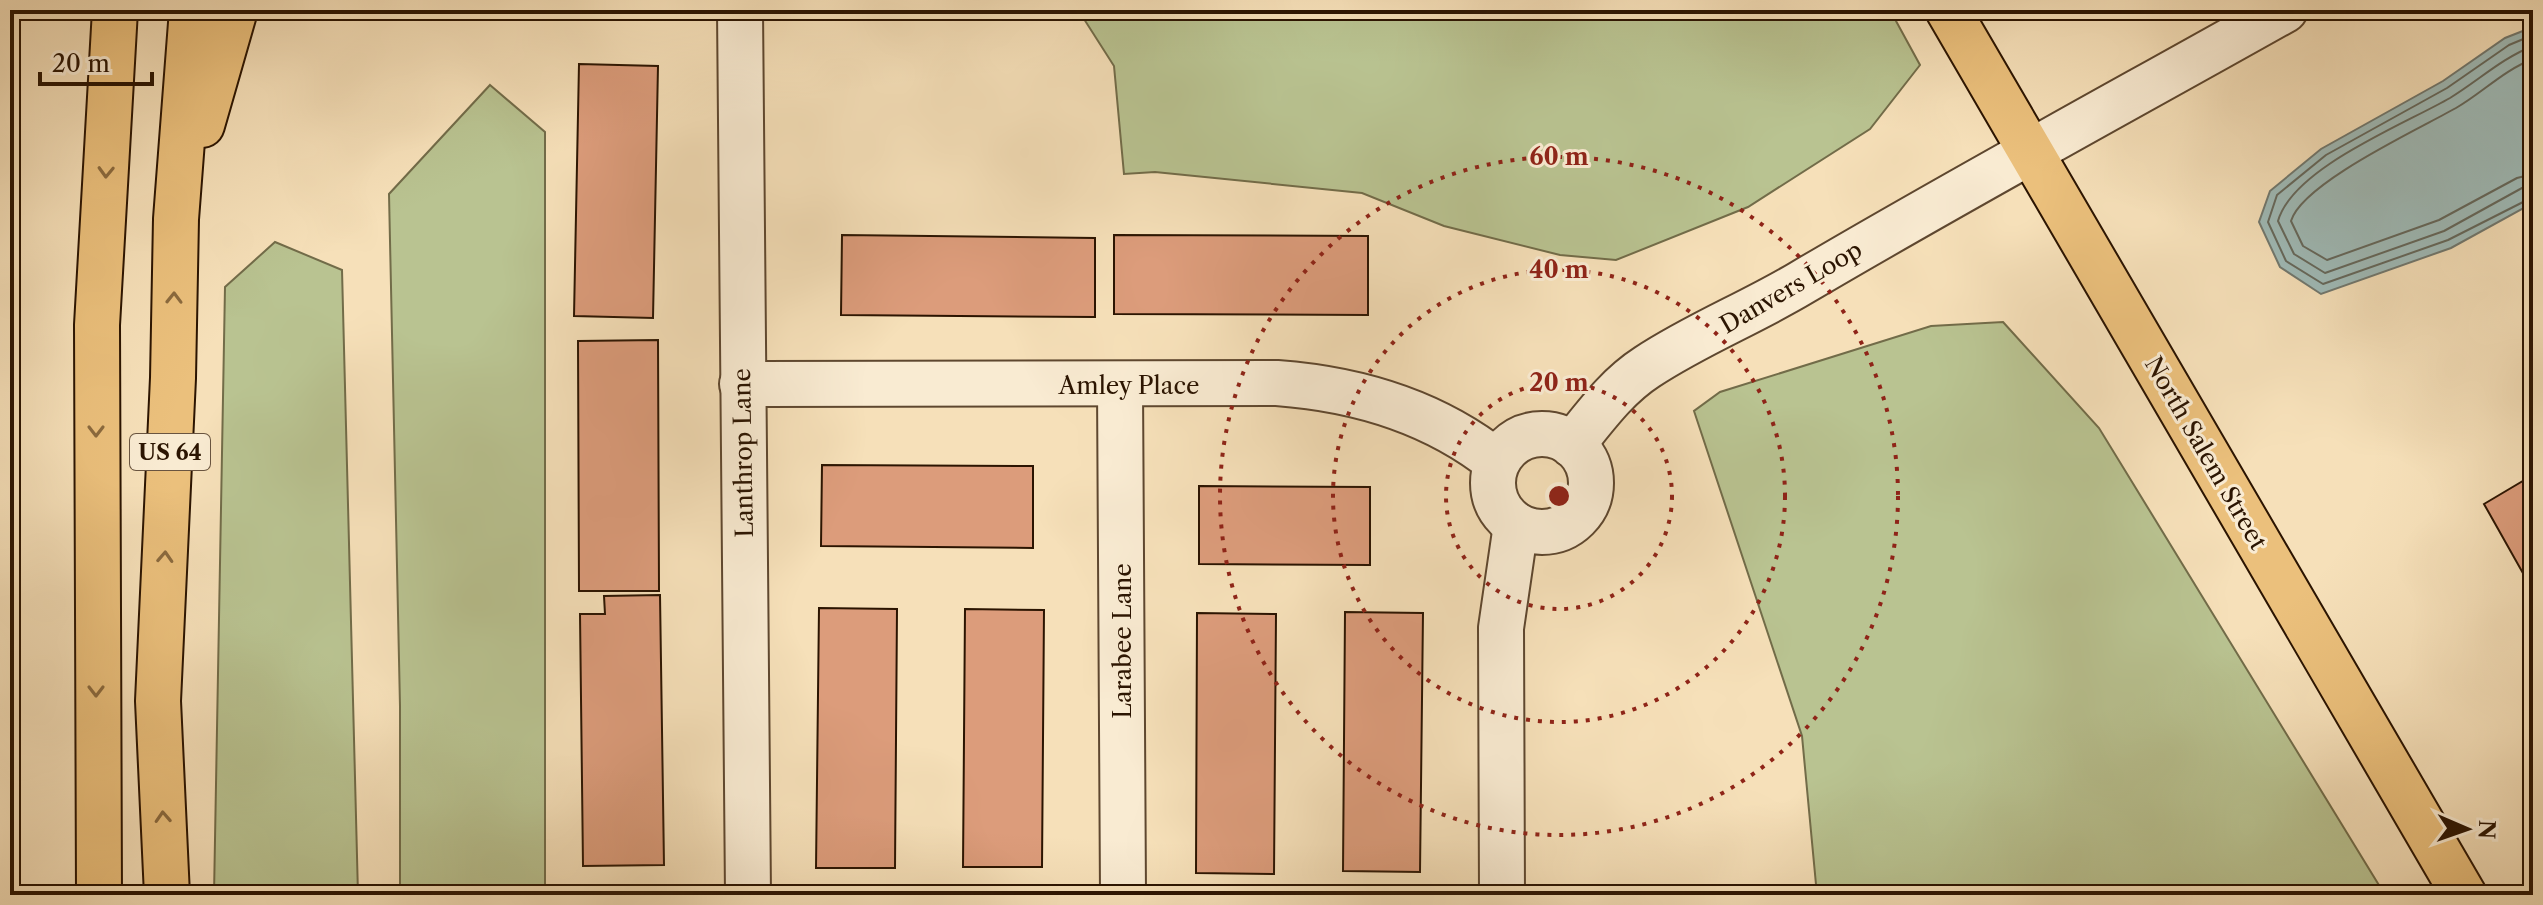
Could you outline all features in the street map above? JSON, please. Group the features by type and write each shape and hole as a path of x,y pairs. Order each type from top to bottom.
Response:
{"main road":[{"path":"92,10 108,122"},
{"name":"US 64","path":"99,895 97,341 115,10"},
{"name":"US 64","path":"167,895 158,701 173,378 176,219 192,10"},
{"path":"176,219 235,10"},
{"name":"North Salem Street","path":"1948,10 2464,895"}],"street":[{"name":"Lanthrop Lane","path":"740,10 748,895"},
{"name":"Danvers Loop","path":"1572,445 1613,394 1646,367 1781,295 1961,188 2031,153 2285,10"},
{"name":"Amley Place","path":"742,384 1120,386 1277,383 1329,387 1385,400 1472,441 1497,462"},
{"name":"Larabee Lane","path":"1120,386 1123,895"},
{"path":"1535,434 1551,434 1572,445 1587,462 1591,478 1585,507 1561,528 1530,531 1516,525 1498,503 1494,490 1497,462 1519,439 1535,434"},
{"path":"1502,895 1501,628 1516,525"}],"green space":[{"path":"1056,10 1890,10 1920,65 1870,129 1748,207 1616,260 1560,255 1444,226 1362,193 1155,172 1124,174 1114,66 1084,19"},
{"path":"490,85 545,132 545,895 400,895 400,706 389,194"},
{"path":"275,242 342,270 358,895 214,895 225,287"},
{"path":"2003,322 2099,428 2385,895 1817,895 1802,736 1694,411 1720,392 1931,326"}],"water":[{"path":"2533,27 2533,203 2451,248 2321,294 2280,267 2259,222 2270,191 2321,149 2443,81 2505,38"}],"building":[{"path":"579,64 658,66 653,318 574,316"},
{"path":"842,235 1095,238 1095,317 841,315"},
{"path":"1114,235 1368,236 1368,315 1114,314"},
{"path":"658,340 659,591 579,591 578,341"},
{"path":"822,465 1033,466 1033,548 821,546"},
{"path":"2533,475 2533,591 2484,504"},
{"path":"1199,486 1370,487 1370,565 1199,564"},
{"path":"660,595 664,865 583,866 580,614 605,614 604,596"},
{"path":"819,608 897,609 895,868 816,868"},
{"path":"965,609 1044,610 1042,867 963,867"},
{"path":"1345,612 1423,613 1420,872 1343,871"},
{"path":"1197,613 1276,614 1274,874 1196,873"},
{"path":"583,887 663,887 663,895 583,895"}]}
